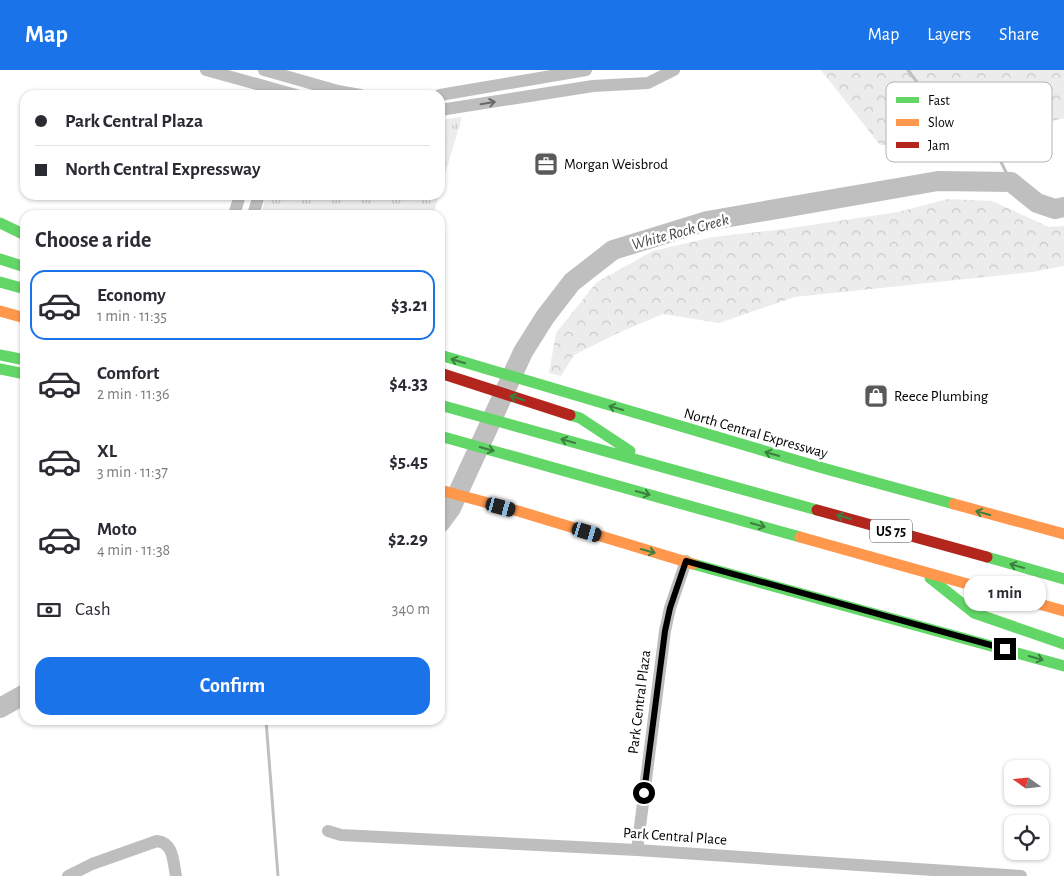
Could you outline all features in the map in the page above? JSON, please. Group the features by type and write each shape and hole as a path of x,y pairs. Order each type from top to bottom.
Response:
{"main road":[{"path":"0,223 20,233"},
{"path":"0,259 20,265"},
{"path":"0,282 20,288"},
{"path":"0,311 20,317"},
{"path":"0,355 20,359"},
{"name":"North Central Expressway","path":"445,357 873,483 1064,534"},
{"path":"0,369 20,373"},
{"path":"445,375 580,418 649,463"},
{"name":"US 75","path":"445,406 1064,579"},
{"name":"US 75","path":"445,437 1064,611"},
{"path":"445,491 686,561 1064,666"},
{"path":"920,571 974,613 1064,644"}],"street":[{"path":"206,70 262,90"},
{"path":"445,94 586,70"},
{"path":"445,109 592,86 648,83 674,70"},
{"path":"268,90 269,71 340,90"},
{"path":"290,90 292,78"},
{"path":"456,93 457,108"},
{"name":"Park Central Plaza","path":"637,850 665,631 670,608 686,561"},
{"name":"Park Central Place","path":"328,831 341,834 637,850 1021,876"},
{"path":"68,876 92,864 153,841 161,841 170,848 176,876"}],"green space":[{"path":"821,70 1064,70 1064,118 1052,121 1052,82 886,82 886,145 880,145"},
{"path":"462,117 445,174 445,119"},
{"path":"948,199 992,201 1049,227 1064,226 1064,266 1032,272 795,297 719,323 663,314 618,333 574,355 561,376 549,373 556,333 597,282 653,251 713,237 785,229 898,212"},
{"path":"265,200 438,200 434,210 262,210"}],"waterway":[{"path":"908,70 917,82"},
{"path":"1001,162 1011,182"},
{"name":"White Rock Creek","path":"445,516 451,508 523,352 545,317 572,282 613,250 707,221 938,181 1011,182 1037,203 1055,209 1064,207"},
{"name":"White Rock Creek","path":"0,708 20,697"},
{"path":"266,725 278,876"}],"traffic: fast":[{"path":"0,223 20,233"},
{"path":"0,259 20,265"},
{"path":"0,282 20,288"},
{"path":"0,355 20,359"},
{"path":"445,356 819,467 954,504"},
{"path":"0,369 20,373"},
{"path":"445,406 817,510"},
{"path":"570,415 580,418 630,451"},
{"path":"445,437 800,537"},
{"path":"987,557 1064,579"},
{"path":"693,564 1064,666"},
{"path":"930,578 974,613 1064,644"}],"traffic: slow":[{"path":"0,311 20,317"},
{"path":"445,491 518,511 693,564"},
{"path":"954,504 1064,534"},
{"path":"800,537 1064,611"}],"traffic: jam":[{"path":"445,375 570,415"},
{"path":"817,510 987,557"}],"place":[{"name":"Morgan Weisbrod","path":"546,164"},
{"name":"Reece Plumbing","path":"876,396"}],"route":[{"path":"644,793 658,673 665,631 670,608 686,561 1005,649"}]}
